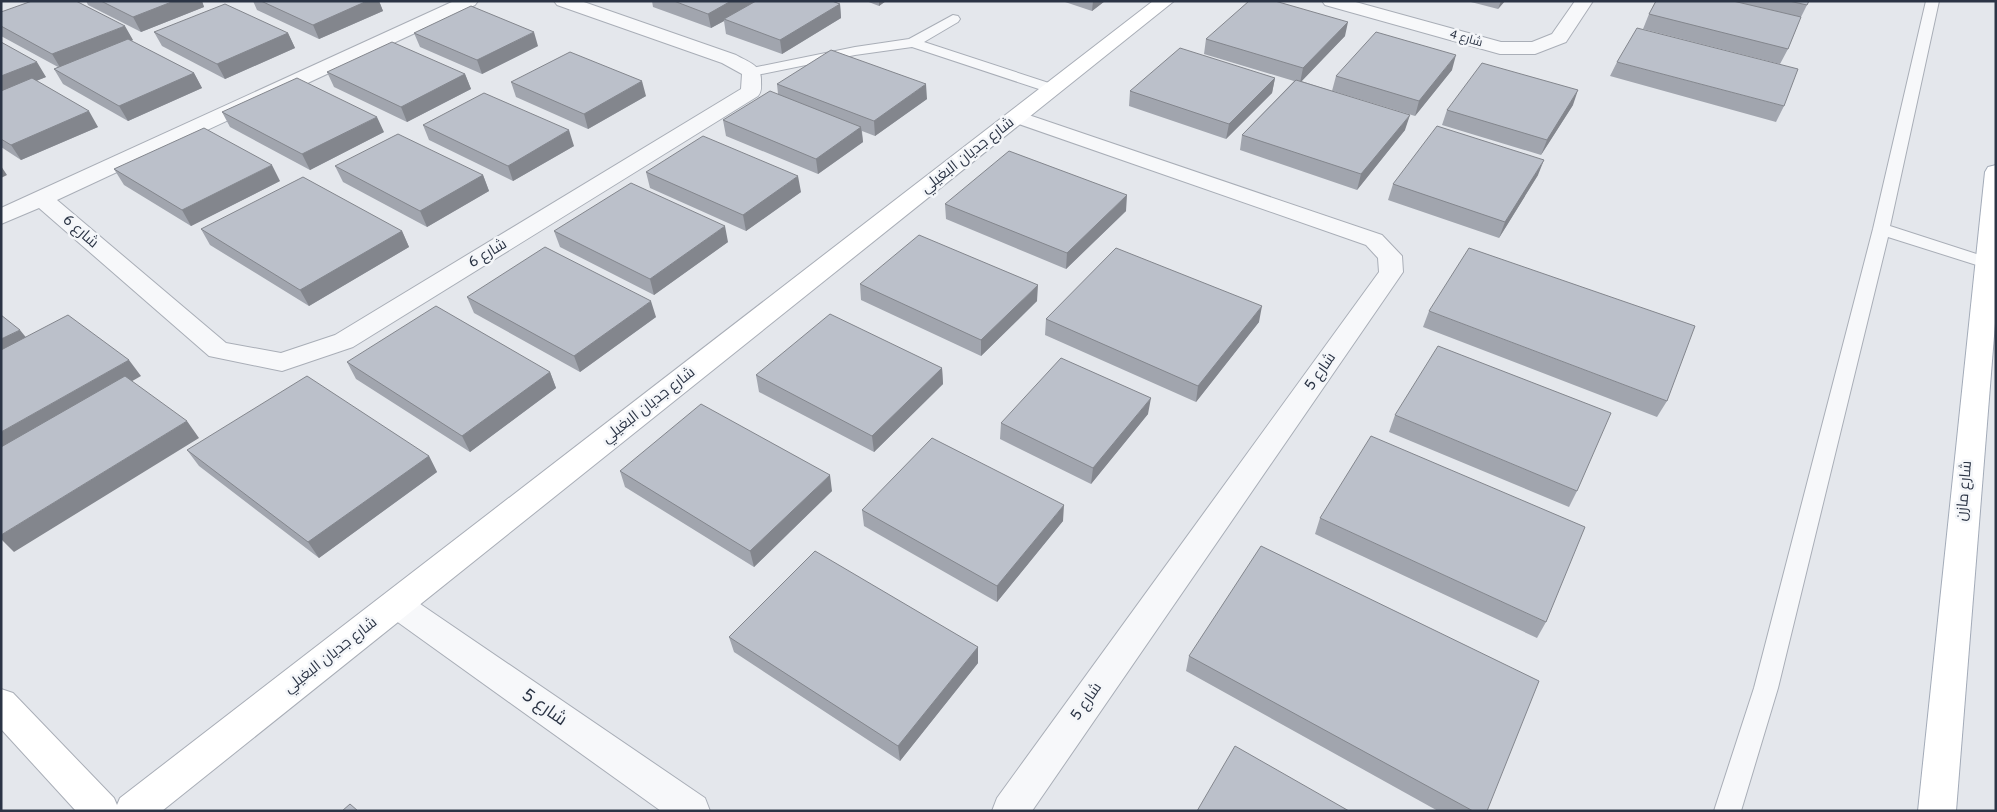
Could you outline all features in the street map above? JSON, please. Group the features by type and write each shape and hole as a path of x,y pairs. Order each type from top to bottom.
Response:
{"street":[{"path":"1,217 469,1"},
{"path":"563,1 729,59 752,72"},
{"name":"شارع جديان البغيلي","path":"133,811 1166,1"},
{"name":"شارع 4","path":"1331,1 1500,48 1536,48 1559,38 1584,1"},
{"name":"شارع 6","path":"42,199 218,350 282,362 344,341 742,98 751,92 752,72"},
{"name":"شارع 5","path":"1010,811 1392,272 1390,256 1374,240 1017,118"},
{"name":"شارع مازن","path":"1937,811 1986,263 1996,172"},
{"name":"شارع 5","path":"396,604 692,811"},
{"path":"1,704 102,811"}],"lane":[{"path":"1727,811 1766,688 1880,229 1933,1"},
{"path":"752,72 856,51 913,43 953,19"},
{"path":"913,43 1053,89"},
{"path":"1880,229 1986,263"}],"building":[{"path":"32,1 76,1 125,26 52,54 1,26 1,12"},
{"path":"101,1 174,1 133,17"},
{"path":"261,1 367,1 313,25"},
{"path":"674,1 731,1 708,14"},
{"path":"756,1 832,1 840,4 780,40 724,19"},
{"path":"1249,1 1275,1 1348,22 1303,68 1206,39"},
{"path":"1656,1 1733,1 1801,17 1788,49 1649,14"},
{"path":"1789,1 1809,1 1807,5"},
{"path":"225,4 288,33 217,64 154,32"},
{"path":"471,6 534,32 477,60 414,33"},
{"path":"1637,28 1798,69 1784,106 1617,62"},
{"path":"1376,32 1456,55 1419,101 1336,76"},
{"path":"128,39 194,73 119,106 54,69"},
{"path":"1,42 37,62 1,76"},
{"path":"392,42 465,74 401,107 327,72"},
{"path":"1180,48 1275,78 1229,124 1130,91"},
{"path":"831,50 926,84 874,121 777,84"},
{"path":"570,52 642,81 584,114 511,82"},
{"path":"1482,63 1578,90 1547,140 1447,110"},
{"path":"32,78 89,111 11,145 1,139 1,91"},
{"path":"297,78 377,117 302,154 222,112"},
{"path":"1296,80 1410,115 1361,174 1242,135"},
{"path":"770,91 861,127 816,159 723,120"},
{"path":"484,93 569,130 508,166 423,125"},
{"path":"1437,126 1544,160 1505,222 1393,184"},
{"path":"204,128 272,165 182,210 114,169"},
{"path":"398,134 483,175 420,211 335,166"},
{"path":"703,136 798,176 743,215 646,172"},
{"path":"1009,151 1127,195 1067,253 945,204"},
{"path":"303,177 402,231 300,290 201,229"},
{"path":"631,183 725,226 650,279 554,231"},
{"path":"919,235 1038,285 981,340 860,284"},
{"path":"545,247 651,301 574,356 467,297"},
{"path":"1116,248 1262,306 1198,386 1046,319"},
{"path":"1469,248 1695,326 1667,401 1429,311"},
{"path":"436,306 550,372 462,436 347,362"},
{"path":"830,314 942,368 872,436 756,375"},
{"path":"1,315 20,330 1,339"},
{"path":"68,315 129,360 1,432 1,350"},
{"path":"1438,346 1611,413 1577,491 1395,415"},
{"path":"1061,358 1151,398 1093,468 1001,423"},
{"path":"125,376 187,421 1,535 1,447"},
{"path":"307,376 429,456 308,542 187,450"},
{"path":"701,404 830,475 750,551 620,471"},
{"path":"1371,436 1585,527 1546,622 1320,518"},
{"path":"932,438 1064,505 997,586 862,510"},
{"path":"1261,546 1539,681 1487,811 1473,811 1189,656"},
{"path":"815,551 978,647 898,746 729,637"},
{"path":"1235,746 1349,811 1197,811"},
{"path":"350,804 358,811 342,811"}]}
